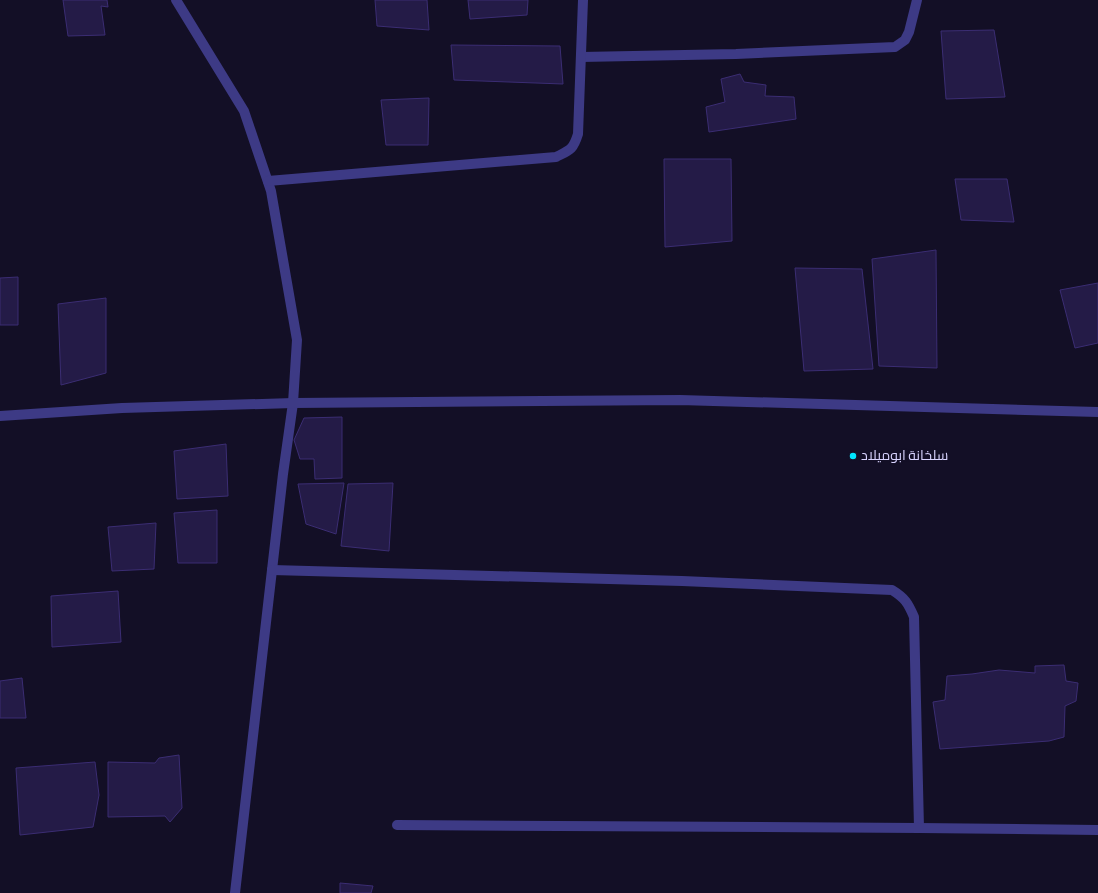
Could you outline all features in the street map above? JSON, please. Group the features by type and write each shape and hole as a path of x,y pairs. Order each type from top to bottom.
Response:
{"street":[{"path":"176,0 244,111 271,191 297,340 293,403 283,474 235,893"},
{"path":"268,181 556,157 569,150 575,144 578,134 583,0"},
{"path":"581,57 736,54 895,47 905,40 909,32 917,0"},
{"path":"0,416 122,408 293,403 680,400 1098,412"},
{"path":"272,570 682,580 892,590 903,597 910,607 914,617 919,828"},
{"path":"397,825 1098,830"}],"building":[{"path":"63,0 107,0 108,7 101,6 105,35 68,36"},
{"path":"375,0 427,0 429,30 377,26"},
{"path":"468,0 528,0 527,15 470,19"},
{"path":"994,30 1005,97 946,99 941,31"},
{"path":"451,45 560,46 563,84 454,80"},
{"path":"740,74 744,82 766,85 765,96 794,97 796,119 709,132 706,107 725,102 721,79"},
{"path":"429,98 428,145 386,145 381,100"},
{"path":"664,159 731,159 732,241 665,247"},
{"path":"955,179 1007,179 1014,222 961,220"},
{"path":"936,250 937,368 879,366 872,259"},
{"path":"795,268 862,269 873,369 804,371"},
{"path":"18,277 18,325 0,325 0,278"},
{"path":"1098,283 1098,343 1075,348 1060,290"},
{"path":"106,298 106,373 61,385 58,304"},
{"path":"342,417 342,478 315,479 314,459 300,459 294,440 304,418"},
{"path":"226,444 228,496 177,499 174,451"},
{"path":"344,483 336,534 306,524 298,484"},
{"path":"393,483 389,551 341,546 348,484"},
{"path":"217,510 217,563 178,563 174,513"},
{"path":"156,523 154,569 112,571 108,527"},
{"path":"118,591 121,642 52,647 51,596"},
{"path":"1064,665 1066,681 1078,683 1076,701 1065,706 1064,737 1049,741 940,749 933,702 945,700 947,676 999,670 1035,673 1035,666"},
{"path":"22,678 26,718 0,718 0,681"},
{"path":"179,755 182,808 170,822 165,816 108,817 108,762 155,763 159,758"},
{"path":"95,762 99,795 93,827 20,835 16,768"},
{"path":"340,883 373,886 371,893 340,893"}],"place":[{"name":"سلخانة ابوميلاد","path":"853,456"}]}
